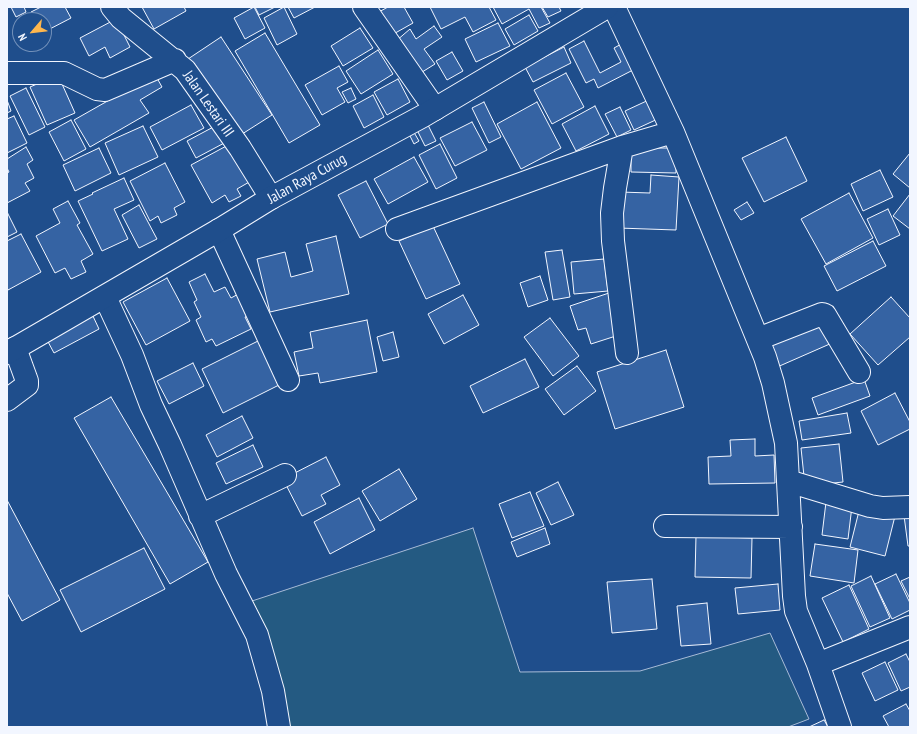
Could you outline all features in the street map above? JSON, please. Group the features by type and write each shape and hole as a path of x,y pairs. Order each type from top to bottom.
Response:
{"street":[{"name":"Jalan Lestari III","path":"112,7 121,18 186,70 240,148 271,198"},
{"path":"364,7 435,109"},
{"name":"Jalan Raya Curug","path":"11,351 106,297 271,198 435,109 607,7"},
{"path":"614,7 673,132 765,357 781,417 787,448 790,527 796,611 818,664 840,727"},
{"path":"7,73 64,73 96,89 105,90 175,60"},
{"path":"397,229 622,147 673,132"},
{"path":"622,147 614,188 612,213 613,241 627,353"},
{"path":"219,230 288,380"},
{"path":"106,297 132,355 150,405 170,446 226,574 257,635 273,691 279,727"},
{"path":"758,339 822,314 825,315 859,372"},
{"path":"7,400 27,385 27,381 11,351"},
{"path":"200,516 285,475"},
{"path":"788,481 870,506 883,508 910,506"},
{"path":"665,526 790,527"},
{"path":"818,664 910,627"}],"shaded area":[{"path":"473,528 520,672 640,671 770,633 809,719 788,727 270,727 243,604"}],"building":[{"path":"11,7 24,7 26,12 14,12"},
{"path":"41,7 65,7 71,18 52,28 52,12 31,12"},
{"path":"142,7 184,7 186,11 154,29"},
{"path":"254,7 265,28 245,39 234,18"},
{"path":"255,7 275,7 259,15"},
{"path":"284,7 297,34 277,45 264,18"},
{"path":"288,7 315,7 294,18"},
{"path":"388,7 404,7 413,23 390,36 377,13"},
{"path":"430,7 489,7 496,20 473,32 465,17 441,29"},
{"path":"493,7 541,7 550,23 539,28 529,9 502,24"},
{"path":"542,7 559,7 561,11 548,17"},
{"path":"529,15 538,31 514,45 505,29"},
{"path":"116,19 130,47 110,58 105,47 89,56 80,38"},
{"path":"498,23 510,46 476,62 465,39"},
{"path":"434,26 442,37 424,49 435,64 419,74 396,41 410,29 416,39"},
{"path":"360,28 373,48 343,66 331,46"},
{"path":"265,33 320,125 289,143 235,51"},
{"path":"221,37 272,115 239,136 188,59"},
{"path":"584,41 600,73 621,62 614,48 627,41 633,70 598,88 594,79 586,83 569,49"},
{"path":"564,47 571,63 533,82 525,67"},
{"path":"378,50 393,74 361,94 346,71"},
{"path":"452,52 463,71 447,80 436,61"},
{"path":"339,66 348,82 337,88 345,102 322,115 305,85"},
{"path":"153,71 162,87 140,100 149,113 90,147 74,120 127,90"},
{"path":"566,73 584,107 552,124 534,90"},
{"path":"58,75 75,113 47,125 30,87"},
{"path":"398,79 410,102 387,115 374,92"},
{"path":"26,88 45,127 29,135 10,96"},
{"path":"351,88 356,99 348,103 342,92"},
{"path":"373,95 384,117 364,128 353,106"},
{"path":"653,98 662,117 634,130 625,111"},
{"path":"7,100 11,111 7,113"},
{"path":"484,102 501,137 489,143 472,108"},
{"path":"537,102 561,148 521,169 497,124"},
{"path":"191,105 204,128 162,150 150,127"},
{"path":"595,106 609,134 576,151 562,124"},
{"path":"620,107 631,130 617,137 605,114"},
{"path":"14,116 27,143 7,153 7,119"},
{"path":"71,120 86,149 64,161 49,132"},
{"path":"472,122 487,150 455,166 440,138"},
{"path":"427,123 436,141 425,146 416,128"},
{"path":"219,124 228,141 196,158 187,141"},
{"path":"143,126 158,157 119,175 105,143"},
{"path":"412,129 419,141 414,144 408,132"},
{"path":"786,137 807,181 764,202 742,158"},
{"path":"230,144 251,181 237,189 241,196 229,202 225,195 212,203 191,165"},
{"path":"440,144 457,178 436,189 419,155"},
{"path":"26,147 33,160 27,164 34,178 25,183 30,191 7,203 7,173 9,172 7,168 7,159"},
{"path":"99,148 111,173 75,191 63,165"},
{"path":"631,148 676,148 676,173 631,172"},
{"path":"910,153 910,188 893,174"},
{"path":"414,157 428,182 388,204 374,179"},
{"path":"165,163 185,202 174,208 177,215 161,223 158,216 150,221 130,181"},
{"path":"880,170 893,197 863,211 851,184"},
{"path":"651,175 679,177 676,230 618,228 620,192 650,193"},
{"path":"124,178 134,200 114,209 128,239 102,251 78,201"},
{"path":"366,181 388,224 360,238 338,195"},
{"path":"849,193 873,238 826,264 801,219"},
{"path":"910,194 910,229 893,216"},
{"path":"68,201 80,223 77,225 93,254 81,261 86,272 71,279 65,268 55,273 36,236 60,223 53,209"},
{"path":"747,202 754,213 741,220 734,210"},
{"path":"139,205 157,239 139,248 122,215"},
{"path":"888,209 900,235 879,245 867,219"},
{"path":"8,214 17,232 7,237 7,215"},
{"path":"433,226 460,284 426,299 399,241"},
{"path":"21,234 41,272 8,290 7,241"},
{"path":"336,236 349,294 270,312 257,259 285,252 291,277 313,271 306,244"},
{"path":"873,241 886,266 837,291 824,266"},
{"path":"562,250 570,297 553,300 545,252"},
{"path":"604,259 608,291 574,294 571,262"},
{"path":"205,274 214,292 225,287 231,298 242,292 253,313 245,317 251,329 216,346 212,339 206,342 196,320 201,317 194,302 197,300 189,282"},
{"path":"540,276 548,300 528,307 520,283"},
{"path":"167,278 190,321 146,345 123,302"},
{"path":"609,293 622,334 591,344 586,328 578,330 570,306"},
{"path":"463,295 479,325 444,344 428,314"},
{"path":"891,297 910,318 910,337 878,365 850,334"},
{"path":"92,314 99,329 54,353 46,338"},
{"path":"550,318 579,356 553,376 524,337"},
{"path":"821,319 832,343 775,368 764,344"},
{"path":"367,320 377,372 320,383 318,373 299,376 294,352 313,348 310,332"},
{"path":"393,332 399,357 383,361 377,337"},
{"path":"258,341 279,385 223,413 202,369"},
{"path":"666,350 684,407 615,429 597,372"},
{"path":"525,359 539,387 483,413 470,386"},
{"path":"193,363 204,386 169,404 157,381"},
{"path":"577,366 596,391 564,415 545,389"},
{"path":"864,379 870,396 818,415 812,398"},
{"path":"895,393 910,422 910,429 878,445 861,411"},
{"path":"111,397 208,562 170,584 74,418"},
{"path":"847,413 851,433 802,440 799,421"},
{"path":"242,416 253,438 217,457 206,435"},
{"path":"755,439 755,456 774,455 775,483 709,484 708,457 731,456 730,440"},
{"path":"839,444 843,482 805,486 801,448"},
{"path":"253,445 263,467 226,484 216,463"},
{"path":"326,457 340,485 321,495 326,504 302,516 283,479"},
{"path":"399,469 417,499 380,521 362,491"},
{"path":"558,482 574,515 551,525 536,493"},
{"path":"530,492 544,526 512,538 499,504"},
{"path":"359,498 375,530 330,554 314,522"},
{"path":"7,500 60,600 22,621 7,593"},
{"path":"826,502 852,506 848,539 822,535"},
{"path":"860,507 895,516 885,556 850,547"},
{"path":"910,507 910,546 908,546 903,508"},
{"path":"545,528 550,544 517,557 511,542"},
{"path":"696,536 752,538 751,578 695,577"},
{"path":"815,544 858,550 854,583 810,576"},
{"path":"144,548 165,589 81,632 60,590"},
{"path":"896,574 910,603 910,610 892,619 875,584"},
{"path":"871,576 890,618 870,627 851,586"},
{"path":"910,577 910,599 901,581"},
{"path":"652,579 657,629 612,633 607,582"},
{"path":"778,584 780,610 738,614 735,588"},
{"path":"849,585 869,629 843,642 822,598"},
{"path":"707,603 711,644 681,646 677,606"},
{"path":"906,654 910,662 910,687 901,691 888,663"},
{"path":"885,662 898,690 875,701 862,673"},
{"path":"906,704 910,711 910,727 889,727 883,716"},
{"path":"824,720 828,727 809,727"}]}
